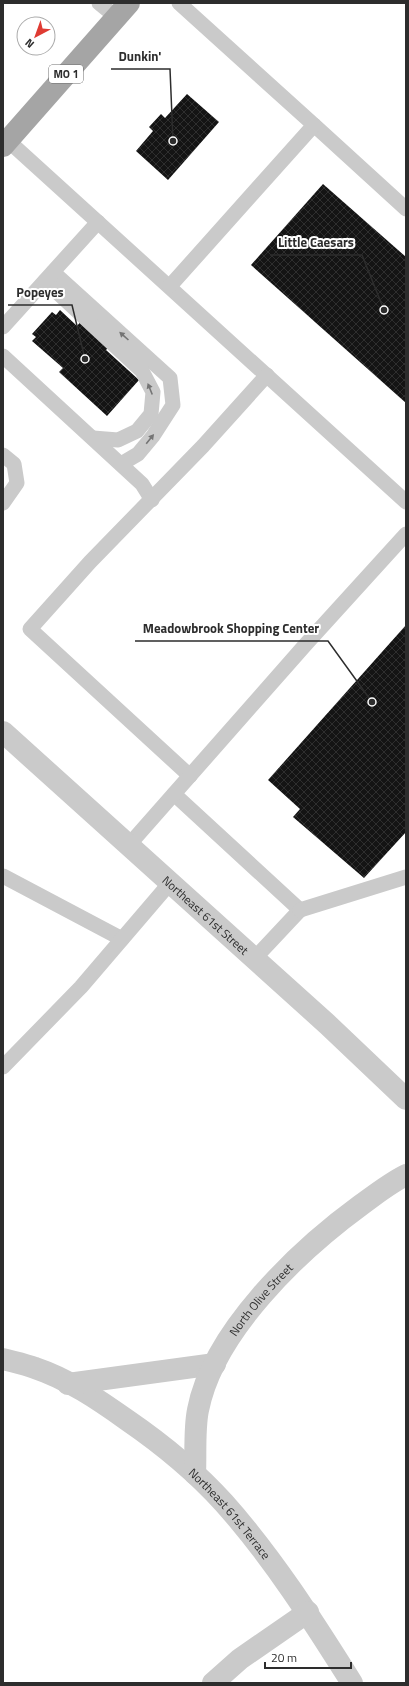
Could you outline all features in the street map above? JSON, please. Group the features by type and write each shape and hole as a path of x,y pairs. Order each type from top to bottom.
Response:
{"main road":[{"name":"MO 1","path":"5,140 122,10"}],"street":[{"name":"Northeast 61st Street","path":"3,732 327,1024 406,1100"},
{"name":"North Olive Street","path":"196,1474 198,1411 203,1392 215,1364 240,1322 285,1270 337,1222 394,1180 406,1175"},
{"name":"Northeast 61st Terrace","path":"3,1359 36,1368 108,1407 158,1441 196,1474 224,1503 264,1551 308,1612 352,1683"},
{"path":"68,1384 215,1364"},
{"path":"213,1683 240,1659 308,1612"}],"lane":[{"path":"99,3 122,10"},
{"path":"178,3 406,209"},
{"path":"170,286 314,125"},
{"path":"5,140 170,286 406,502"},
{"path":"3,327 98,222"},
{"path":"49,276 142,371 153,392 151,414 137,431 118,440 92,438"},
{"path":"49,276 170,378 173,405 153,436 138,454 121,464"},
{"path":"3,356 142,484 152,500"},
{"path":"190,776 30,628 90,562 203,446 266,375"},
{"path":"3,455 14,464 17,483 3,503"},
{"path":"128,846 406,534"},
{"path":"174,794 300,910"},
{"path":"3,876 122,939"},
{"path":"254,959 300,910 406,877"},
{"path":"3,1068 81,987 170,883"}],"building":[{"path":"187,94 219,122 168,180 136,151 153,131 149,127 161,114 165,118"},
{"path":"323,184 406,257 406,403 251,265"},
{"path":"60,310 77,326 82,320 110,346 106,350 139,380 107,416 59,372 63,368 32,341 36,337 32,334 52,312 56,315"},
{"path":"406,625 406,832 364,878 293,817 300,809 268,780"}],"place":[{"name":"Dunkin'","path":"173,141"},
{"name":"Little Caesars","path":"384,310"},
{"name":"Popeyes","path":"85,359"},
{"name":"Meadowbrook Shopping Center","path":"372,702"}]}
